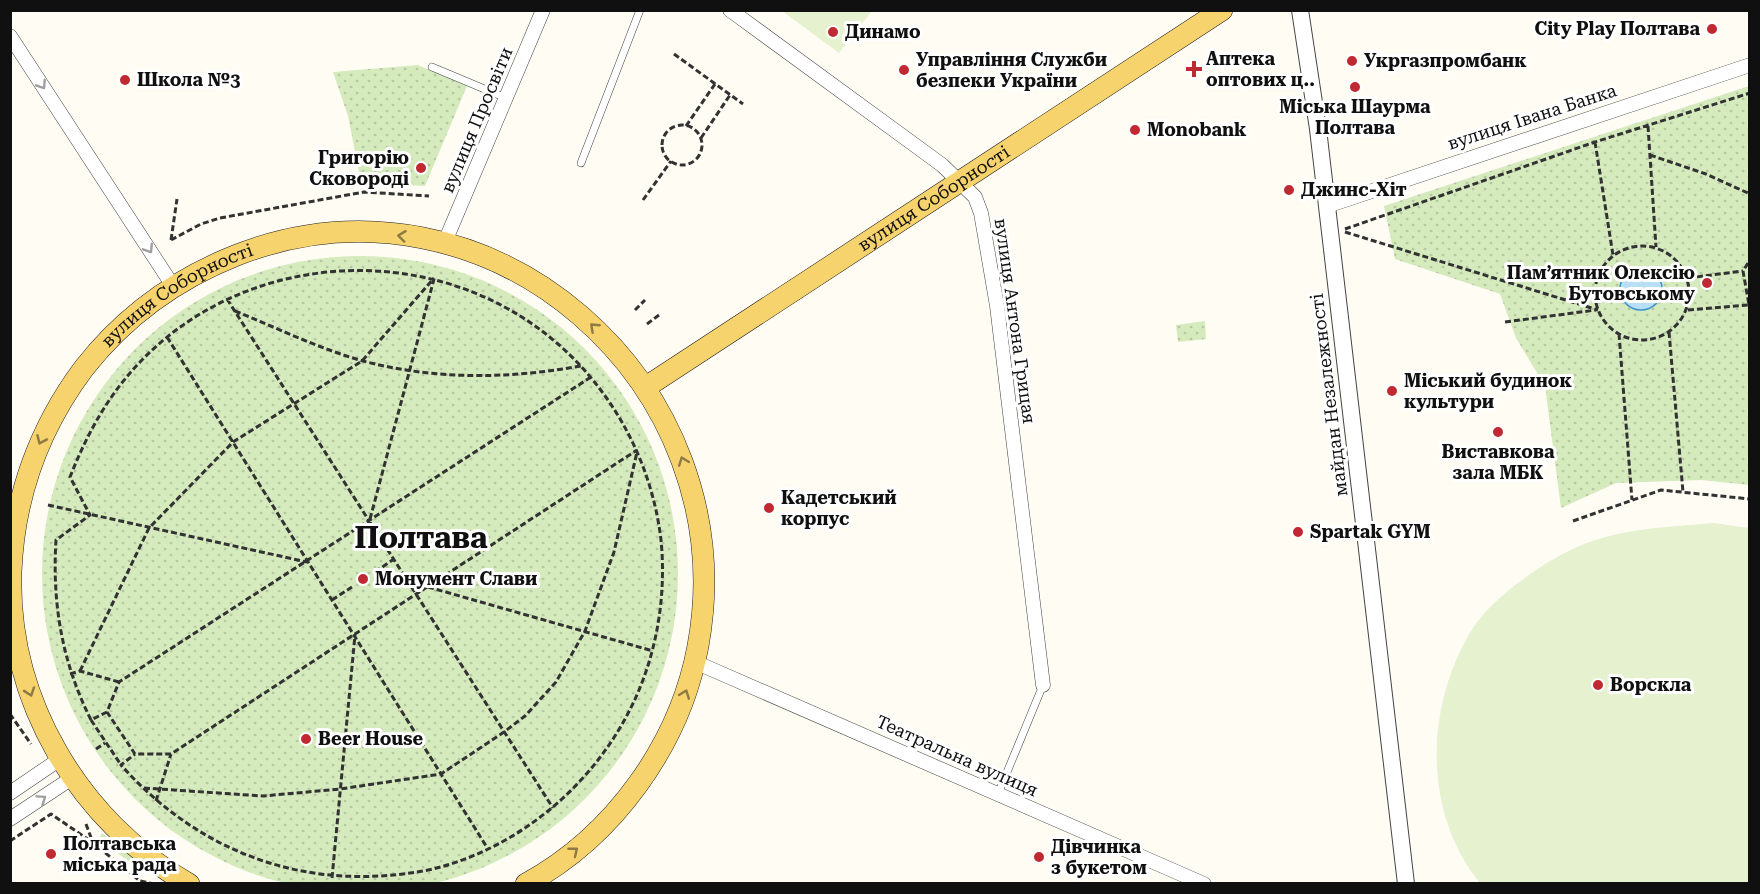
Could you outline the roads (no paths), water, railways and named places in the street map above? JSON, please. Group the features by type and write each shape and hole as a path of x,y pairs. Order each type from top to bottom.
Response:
{"main road":[{"name":"вулиця Соборності","path":"646,387 1222,10"},
{"name":"вулиця Соборності","path":"189,884 150,859 127,840 92,803 60,759 28,690 16,640 11,577 14,513 41,438 69,388 119,329 173,286 223,260 270,243 331,234 375,233 444,244 501,264 554,294 606,338 646,387 676,443 687,471 700,524 704,582 694,662 668,735 639,782 595,833 548,878 525,884"}],"street":[{"name":"вулиця Просвіти","path":"444,244 543,10"},
{"name":"вулиця Антона Грицая","path":"730,10 960,182 975,197 983,225 997,306 1043,685"},
{"name":"майдан Незалежності","path":"1300,10 1327,206 1406,884"},
{"path":"10,36 173,286"},
{"name":"вулиця Івана Банка","path":"1327,206 1749,65"},
{"name":"Театральна вулиця","path":"694,662 1204,884"},
{"path":"10,793 60,759"},
{"path":"10,819 72,778"}],"lane":[{"path":"581,164 640,10"},
{"path":"432,67 506,98"},
{"path":"998,794 1043,685"}],"water":[{"path":"1641,268 1656,274 1662,289 1656,304 1641,310 1626,304 1620,289 1626,274"}],"place":[{"name":"City Play Полтава","path":"1712,29"},
{"name":"Динамо","path":"833,32"},
{"name":"Укргазпромбанк","path":"1352,61"},
{"name":"Аптека оптових ц..","path":"1194,69"},
{"name":"Управління Служби безпеки України","path":"904,70"},
{"name":"Школа №3","path":"125,80"},
{"name":"Міська Шаурма Полтава","path":"1355,87"},
{"name":"Monobank","path":"1135,130"},
{"name":"Григорію Сковороді","path":"421,168"},
{"name":"Джинс-Хіт","path":"1289,190"},
{"name":"Пам’ятник Олексію Бутовському","path":"1707,283"},
{"name":"Міський будинок культури","path":"1392,391"},
{"name":"Виставкова зала МБК","path":"1498,432"},
{"name":"Кадетський корпус","path":"769,508"},
{"name":"Spartak GYM","path":"1298,532"},
{"name":"Монумент Слави","path":"363,579"},
{"name":"Ворскла","path":"1598,685"},
{"name":"Beer House","path":"306,739"},
{"name":"Полтавська міська рада","path":"51,854"},
{"name":"Дівчинка з букетом","path":"1039,857"}],"district":[{"name":"Полтава","path":"421,538"}]}
